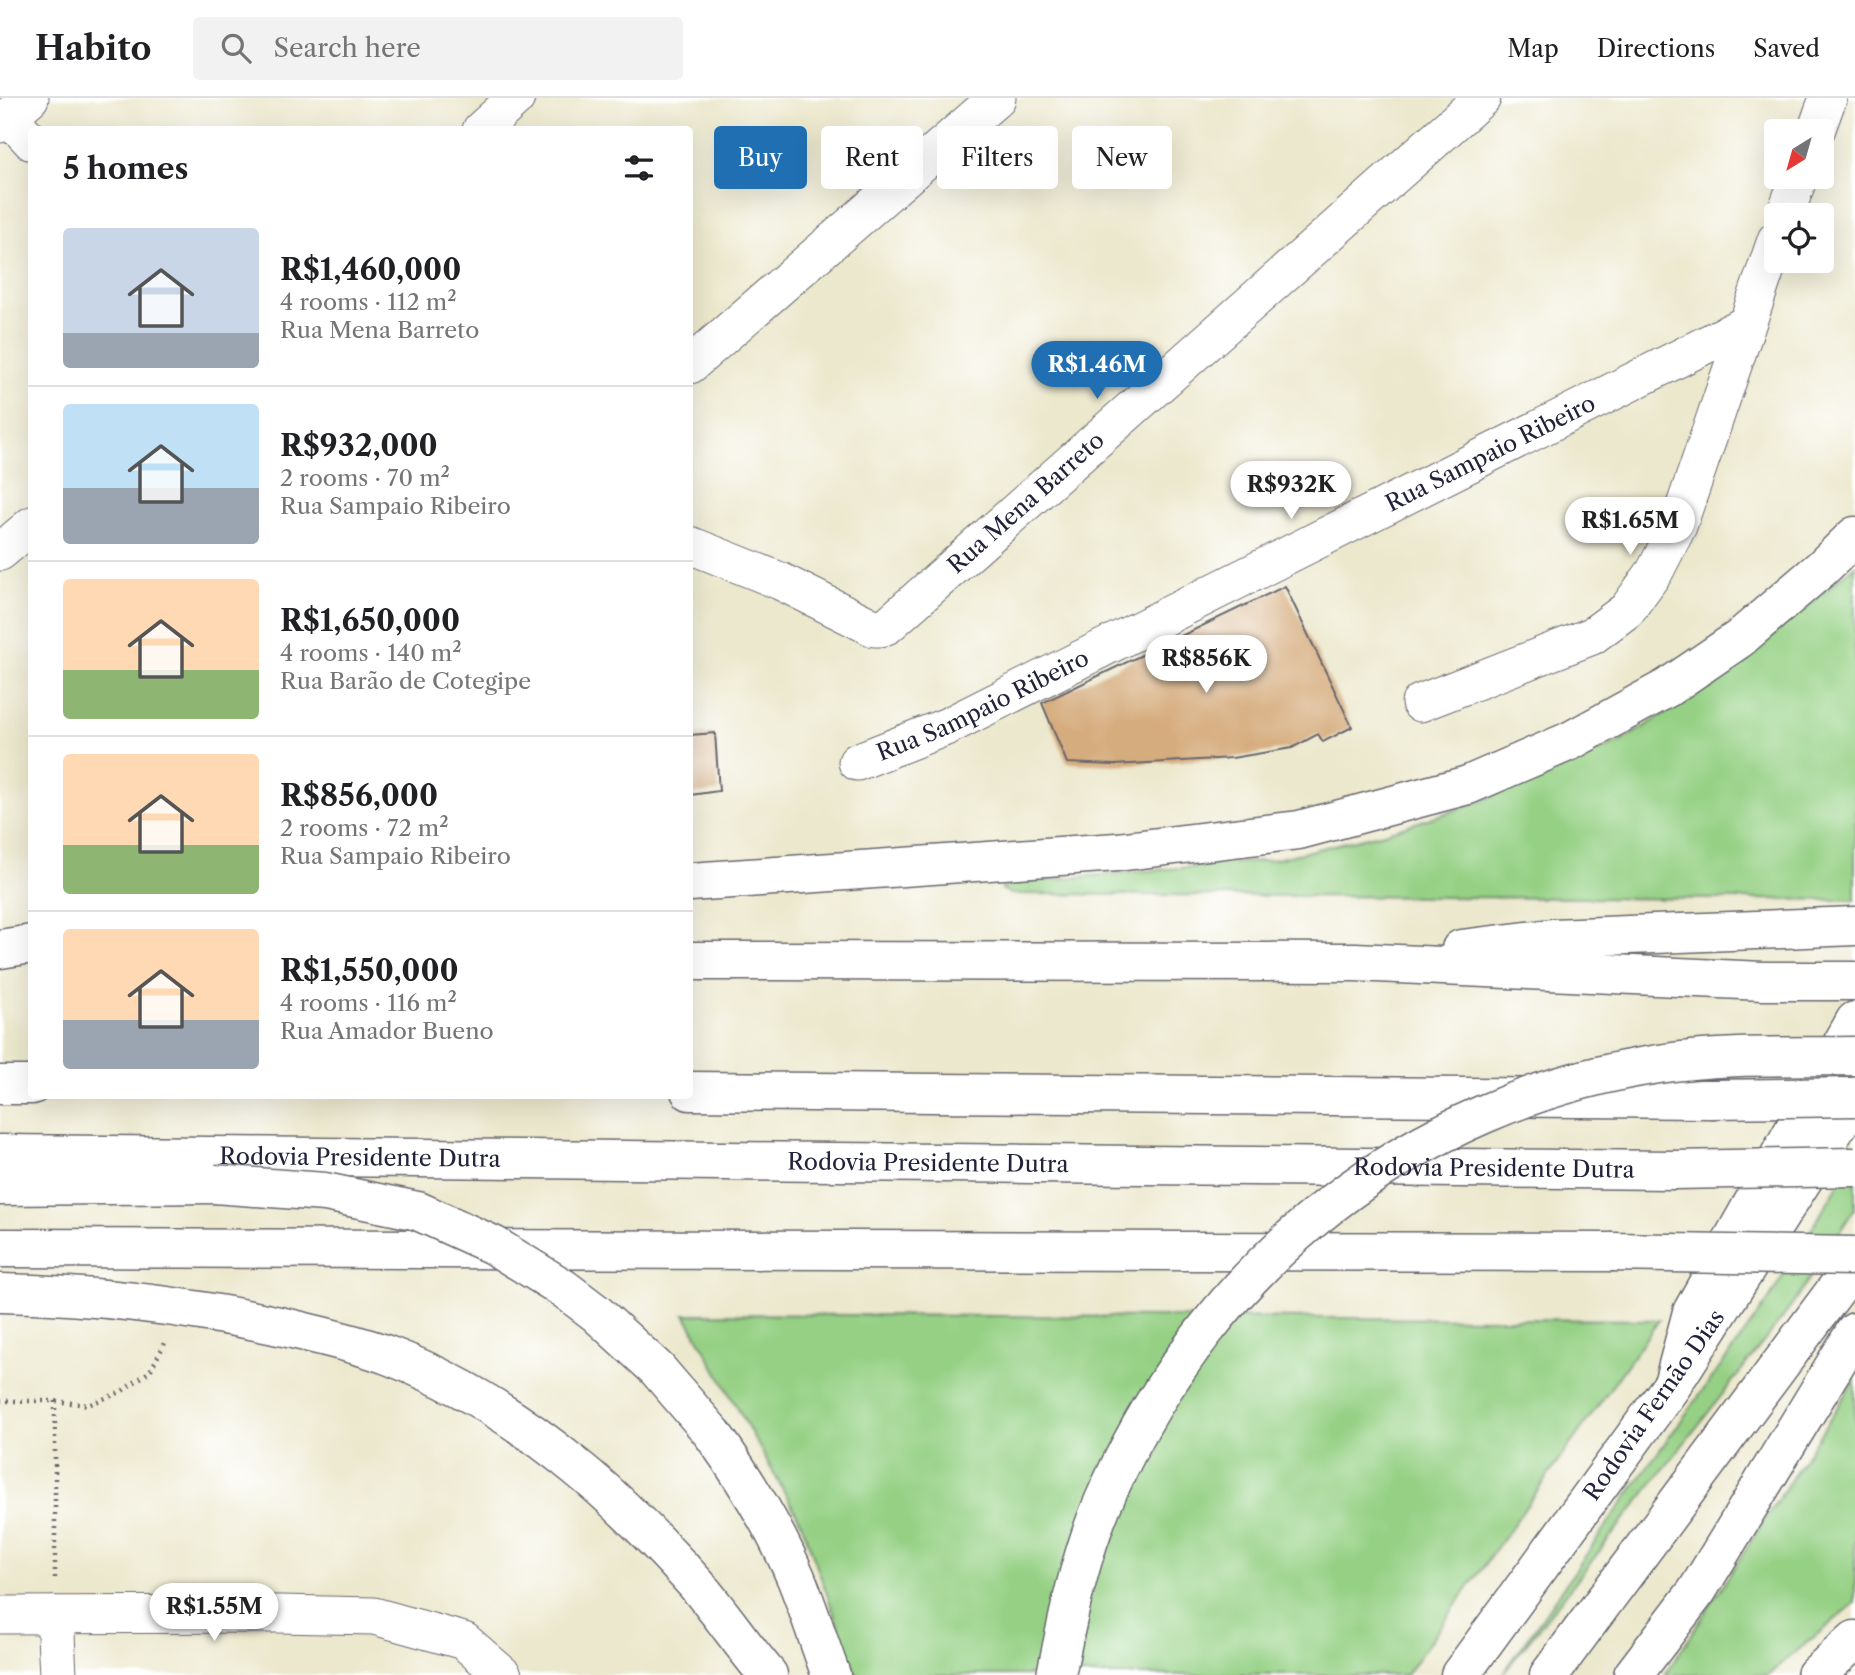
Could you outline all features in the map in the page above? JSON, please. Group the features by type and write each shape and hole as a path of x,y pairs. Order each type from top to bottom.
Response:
{"highway":[{"path":"693,882 1117,852 1195,843 1299,830 1468,785 1570,741 1667,688 1739,639 1855,536"},
{"path":"1354,962 1552,938 1855,926"},
{"path":"0,949 28,945"},
{"path":"0,961 28,961"},
{"path":"693,961 1354,962 1763,981 1855,981"},
{"path":"1673,1384 1692,1312 1855,1021"},
{"path":"1056,1675 1072,1597 1088,1542 1108,1489 1133,1438 1161,1389 1229,1298 1273,1253 1320,1212 1423,1143 1479,1116 1537,1093 1597,1076 1658,1064 1720,1057 1855,1056"},
{"path":"0,1085 28,1085"},
{"path":"693,1091 1711,1099 1849,1108"},
{"name":"Rodovia Fernão Dias","path":"1460,1675 1673,1384 1849,1108"},
{"name":"Rodovia Presidente Dutra","path":"0,1154 1673,1170 1855,1167"},
{"path":"0,1186 214,1184 325,1192 418,1211 493,1245 563,1288 596,1313 657,1369 712,1433 737,1468 779,1541 796,1579 831,1675"},
{"path":"0,1248 1611,1252 1855,1256"},
{"path":"1549,1675 1855,1264"},
{"path":"0,1293 113,1299 246,1318 390,1356 450,1384 516,1423 576,1466 637,1522 697,1586 757,1667"},
{"path":"1633,1675 1697,1591 1855,1332"},
{"path":"1816,1675 1855,1640"}],"street":[{"path":"485,126 516,98"},
{"path":"693,362 998,98"},
{"name":"Rua Mena Barreto","path":"693,546 780,581 874,628 888,625 1482,98"},
{"path":"1820,119 1828,98"},
{"path":"1420,703 1592,636 1626,610 1655,570 1678,526 1764,273"},
{"name":"Rua Sampaio Ribeiro","path":"857,762 947,726 1745,325"},
{"path":"0,552 28,528"},
{"path":"0,1615 374,1616 464,1641 503,1675"},
{"path":"55,1615 58,1675"}],"path":[{"path":"0,1401 55,1401 89,1405 121,1392 150,1371 186,1308"},
{"path":"55,1401 55,1615"}],"green space":[{"path":"1855,565 1855,900 1011,894 1001,889 1010,883 1272,860 1384,833 1471,805 1622,741 1738,666"},
{"path":"1855,1157 1855,1208 1791,1307 1502,1675 1768,1301"},
{"path":"685,1314 1659,1320 1406,1675 856,1675 801,1522"},
{"path":"1855,1380 1855,1603 1768,1675 1665,1675"}],"building":[{"path":"1285,586 1352,727 1323,742 1318,734 1292,748 1232,758 1114,765 1067,763 1042,703"},
{"path":"715,733 719,791 693,795 693,735"}]}
